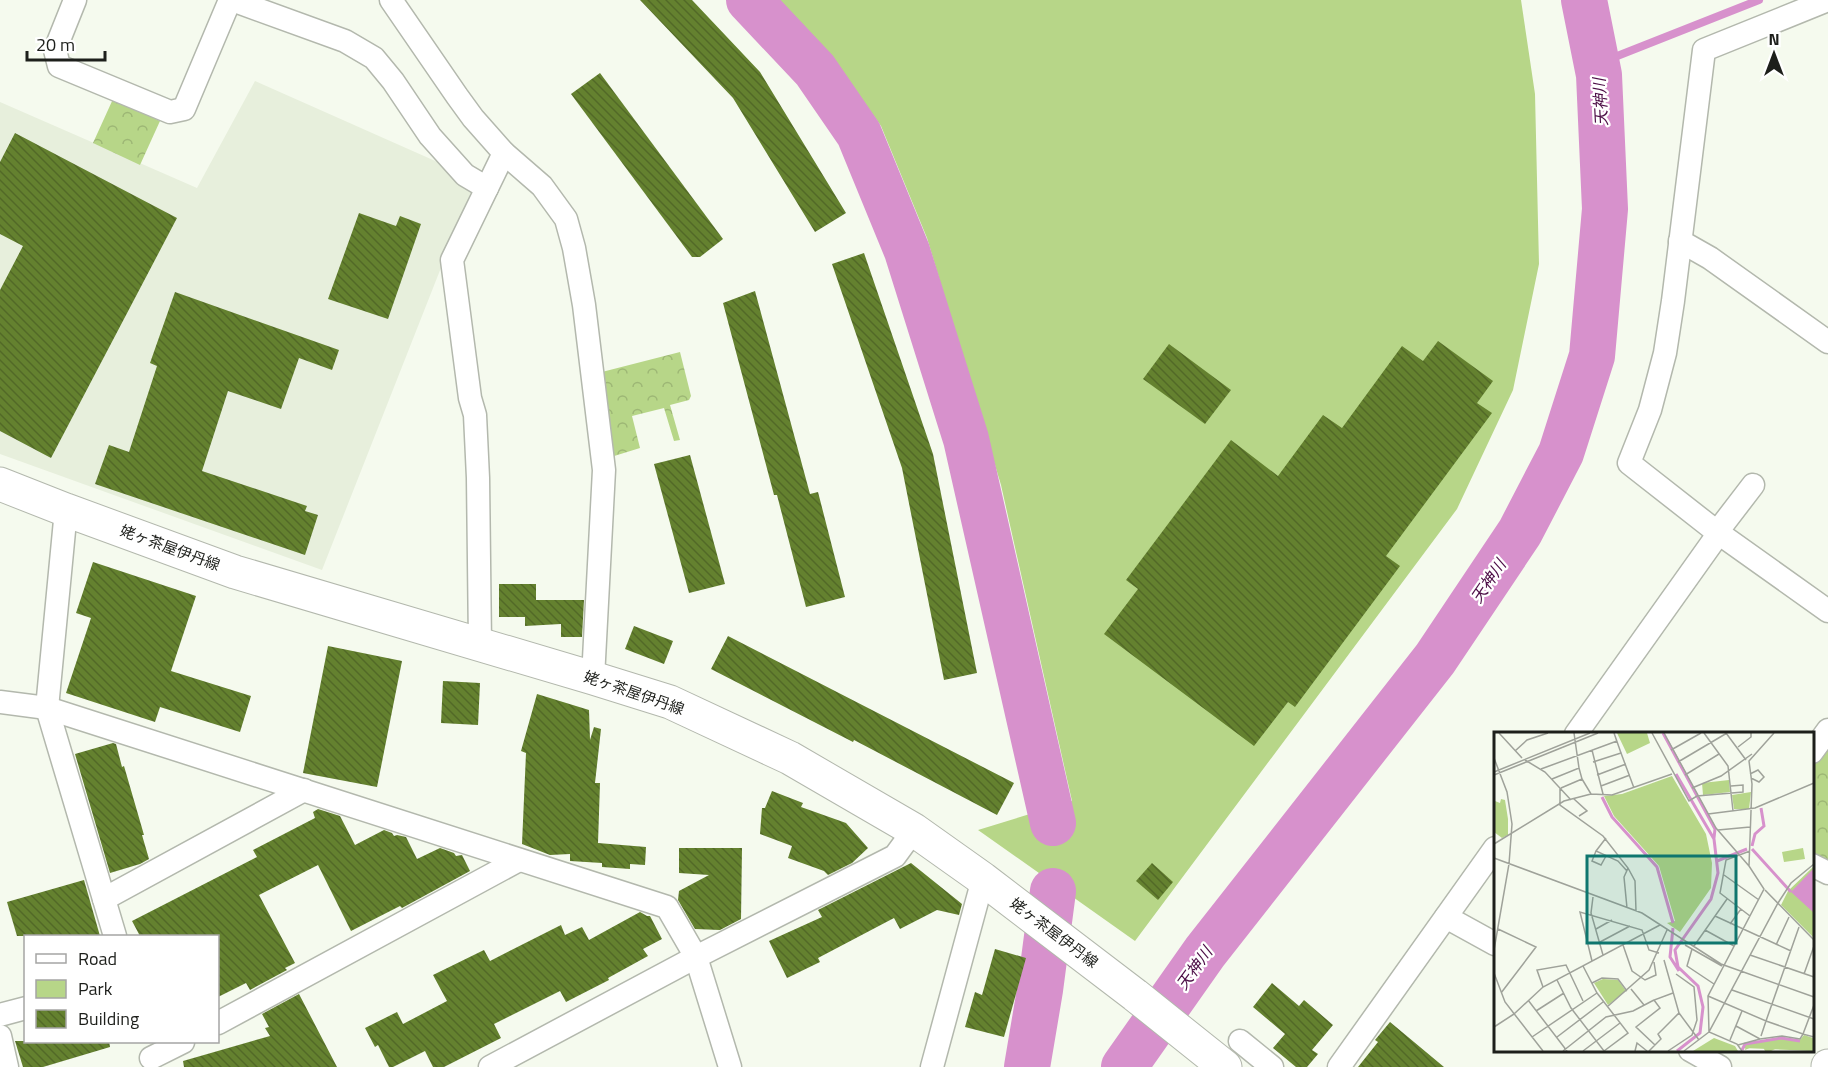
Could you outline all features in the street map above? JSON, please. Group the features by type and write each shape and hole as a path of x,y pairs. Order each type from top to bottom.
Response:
{"main road":[{"name":"姥ヶ茶屋伊丹線","path":"0,484 235,572 670,702 790,758 914,830 1035,918 1187,1037 1233,1054"}],"street":[{"path":"75,0 55,50 59,66 170,112 184,109 231,0 345,41 374,58 437,143 465,175 487,188"},
{"path":"391,0 473,118 504,153 542,186 566,219 582,294 604,470 592,678"},
{"path":"1828,0 1704,50 1665,352 1650,410 1629,463 1718,532 1828,611"},
{"path":"480,644 479,502 475,415 470,398 452,260 504,153"},
{"path":"1680,241 1710,258 1828,342"},
{"path":"1577,732 1753,485"},
{"path":"66,510 47,708 115,935"},
{"path":"0,702 47,708 667,907 696,957 730,1067"},
{"path":"1813,751 1828,730"},
{"path":"104,898 304,790"},
{"path":"490,1067 696,957 895,856 914,830"},
{"path":"1339,1067 1494,849"},
{"path":"219,1022 519,860"},
{"path":"1813,866 1828,873"},
{"path":"932,1067 983,879"},
{"path":"1446,917 1494,943"},
{"path":"0,1016 24,1009"},
{"path":"0,1036 7,1067"},
{"path":"150,1056 179,1043"},
{"path":"1694,1052 1720,1067"},
{"path":"1233,1054 1272,1067"}],"shaded area":[{"path":"255,81 442,164 472,189 322,570 0,454 0,102 197,188"}],"green space":[{"path":"778,0 1521,0 1535,94 1539,264 1513,390 1457,509 1135,941 978,830 1072,801 1001,485 927,238 881,126 831,56"},
{"path":"113,99 160,121 140,165 93,143"},
{"path":"680,352 691,396 689,400 670,405 680,440 674,441 664,408 632,416 640,448 611,457 598,373"},
{"path":"1828,741 1828,864 1813,856 1813,761"}],"building":[{"path":"640,0 692,0 760,72 846,213 815,232 733,98"},
{"path":"600,73 723,239 700,257 692,257 571,94"},
{"path":"15,133 177,218 51,458 0,431 0,290 23,246 0,234 0,162"},
{"path":"359,213 396,226 400,216 421,224 388,319 328,299"},
{"path":"864,253 933,454 977,673 944,680 902,468 832,264"},
{"path":"755,291 810,494 818,492 845,597 806,607 723,303"},
{"path":"175,292 339,350 332,370 299,358 281,409 228,391 202,471 307,506 305,511 318,515 305,555 95,484 109,445 129,452 157,366 150,363"},
{"path":"1438,341 1493,381 1477,403 1492,413 1386,556 1400,566 1295,707 1288,702 1254,746 1104,634 1138,589 1126,580 1231,440 1278,476 1323,415 1342,428 1402,346 1423,361"},
{"path":"1169,344 1231,390 1205,424 1143,379"},
{"path":"690,455 725,584 689,593 654,464"},
{"path":"93,562 196,596 171,671 251,696 240,732 160,707 155,722 66,693 91,618 76,613"},
{"path":"499,584 536,584 536,600 584,600 582,637 561,637 561,624 525,626 525,617 499,617"},
{"path":"634,626 673,641 664,664 625,649"},
{"path":"728,636 1014,783 997,815 711,669"},
{"path":"328,646 402,661 377,787 303,773"},
{"path":"443,681 480,683 478,725 441,723"},
{"path":"537,694 589,710 590,740 594,727 601,729 595,783 600,783 598,843 646,847 645,865 630,864 630,869 602,867 602,863 570,861 570,854 550,855 522,844 526,753 521,751"},
{"path":"116,744 122,767 124,766 149,859 110,873 75,754"},
{"path":"772,791 803,803 801,807 846,823 868,848 852,863 828,875 824,871 788,858 792,846 760,834 762,808 765,808"},
{"path":"318,809 340,816 355,845 384,830 394,836 406,837 417,859 440,848 456,856 462,855 470,871 402,908 400,906 351,931 318,865 259,895 295,963 285,968 287,970 250,990 246,983 219,996 219,935 139,935 132,921 257,857 253,850 315,818 313,812"},
{"path":"679,848 742,848 741,919 720,930 695,929 678,900 679,891 709,875 679,873"},
{"path":"911,863 962,904 959,915 937,910 900,929 894,918 818,958 820,962 787,978 769,941 822,917 818,910"},
{"path":"1152,863 1173,882 1158,900 1136,881"},
{"path":"84,880 100,935 17,936 7,902"},
{"path":"640,912 650,916 662,939 643,949 648,956 608,978 609,980 566,1002 560,991 494,1024 501,1038 444,1067 433,1067 425,1051 389,1067 378,1045 375,1047 365,1028 397,1012 403,1024 447,1001 433,975 484,950 490,961 561,925 565,935 582,927 589,940"},
{"path":"995,949 1026,958 1004,1037 965,1027 975,992 982,995"},
{"path":"1272,983 1299,1006 1304,1000 1333,1025 1312,1050 1318,1054 1307,1067 1296,1067 1273,1048 1285,1034 1253,1007"},
{"path":"299,994 337,1067 184,1067 183,1061 270,1036 265,1028 269,1027 262,1014"},
{"path":"1390,1022 1444,1067 1358,1067 1378,1042 1375,1040"},
{"path":"15,1041 24,1041 24,1043 109,1043 110,1047 43,1067 23,1067"}],"waterway":[{"path":"749,0 815,70 859,134 907,251 966,439 1053,823"},
{"name":"天神川","path":"1124,1067 1205,952 1435,659 1520,532 1561,453 1592,356 1605,209 1599,75 1584,0"},
{"path":"1597,64 1759,0"},
{"path":"1027,1067 1053,891"}]}
